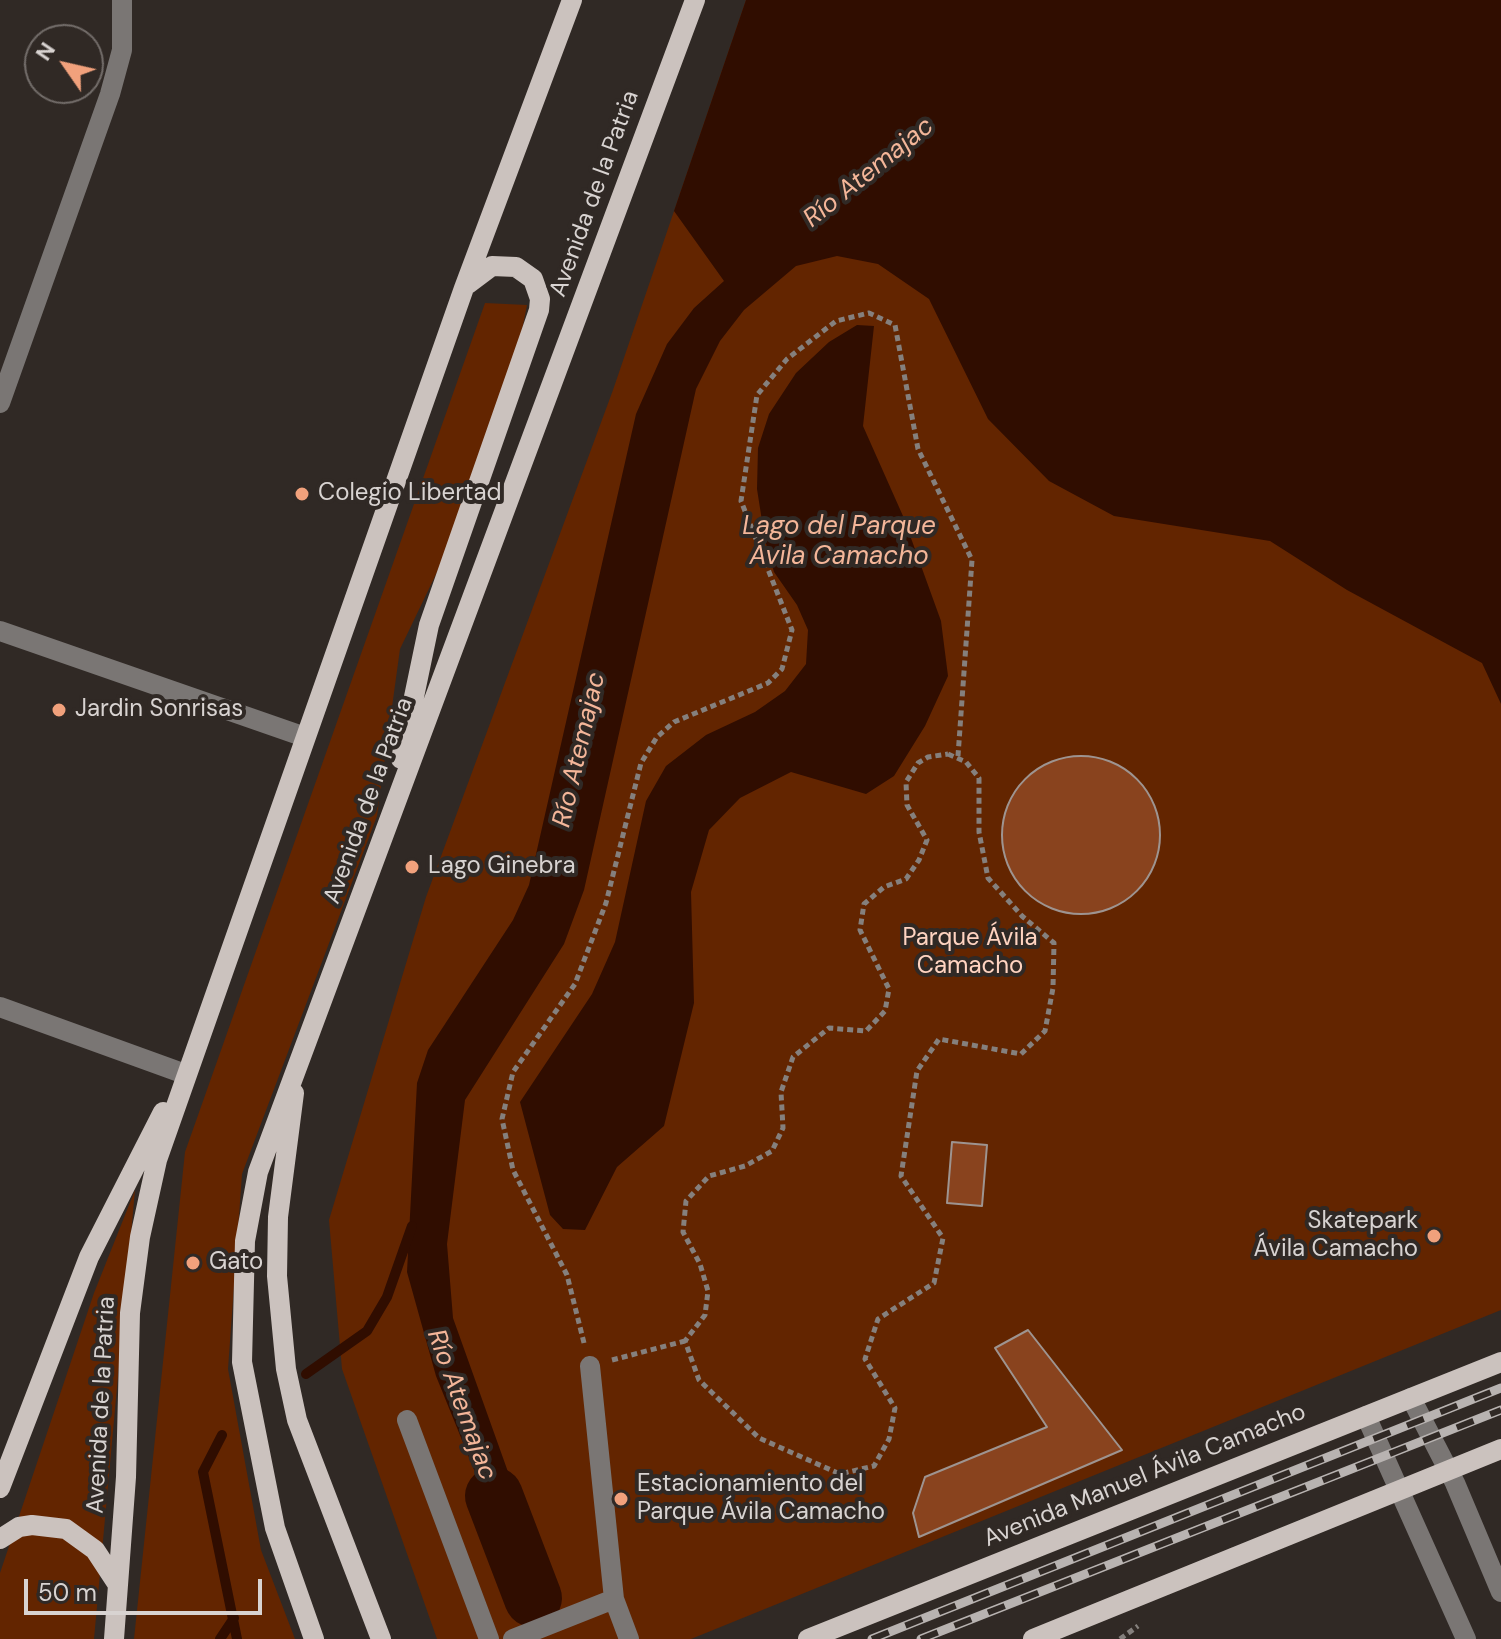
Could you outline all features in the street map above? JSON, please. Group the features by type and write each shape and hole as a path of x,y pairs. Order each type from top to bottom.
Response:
{"main road":[{"name":"Avenida de la Patria","path":"114,1639 126,1477 130,1313 140,1237 157,1160 464,288 572,0"},
{"name":"Avenida de la Patria","path":"314,1639 275,1528 242,1362 245,1241 258,1172 695,0"},
{"path":"387,826 429,625 539,310 540,299 533,279 516,267 492,266 482,270 464,288"},
{"path":"298,1059 278,1217 277,1276 286,1369 297,1420 381,1639"},
{"path":"0,1488 89,1257 185,1074"},
{"name":"Avenida Manuel Ávila Camacho","path":"808,1639 1501,1362"},
{"path":"1033,1639 1501,1449"},
{"path":"0,1539 19,1527 32,1525 66,1529 95,1550 118,1585"}],"street":[{"path":"0,403 110,94 122,50 122,0"},
{"path":"0,631 305,737"},
{"path":"0,1007 185,1074"},
{"path":"590,1366 614,1599 629,1639"},
{"path":"1411,1398 1448,1470 1501,1592"},
{"path":"1366,1416 1466,1639"},
{"path":"407,1420 489,1639"},
{"path":"513,1639 614,1599"}],"path":[{"path":"685,1341 699,1380 759,1438 840,1474 874,1466 889,1439 895,1408 865,1359 878,1319 934,1283 943,1238 901,1176 917,1071 939,1039 1021,1054 1045,1031 1053,988 1054,943 1022,916 988,878 979,832 979,778 958,756 972,560 918,449 895,325 869,313 836,321 787,359 757,395 741,501 792,630 782,669 768,683 674,722 657,737 641,763 606,903 575,984 513,1072 502,1119 513,1170 567,1275 590,1366 685,1341 705,1315 708,1291 700,1264 683,1232 686,1201 709,1176 745,1166 772,1151 783,1128 781,1092 793,1057 829,1028 866,1031 885,1011 889,989 860,930 864,904 884,887 906,879 927,840 907,805 905,793 911,771 928,757 958,756"}],"green space":[{"name":"Parque Ávila Camacho","path":"746,0 1501,0 1501,1310 691,1639 437,1639 342,1369 329,1220 426,897 613,390"},
{"path":"485,303 527,305 500,441 400,649 377,816 242,1174 228,1369 261,1550 295,1639 134,1639 185,1152"},
{"path":"135,1190 94,1639 0,1639 0,1573 94,1293"}],"water":[{"path":"746,0 1501,0 1501,704 1482,663 1347,590 1270,541 1114,516 1049,481 988,419 929,299 878,264 837,256 796,266 744,310 720,341 696,389 584,890 564,944 465,1100 447,1244 453,1318 537,1553 522,1570 511,1561 436,1376 407,1272 417,1083 428,1050 513,920 529,885 636,414 667,344 694,308 724,281 674,211"},
{"name":"Lago del Parque Ávila Camacho","path":"857,325 874,326 863,426 903,516 941,621 948,676 925,726 894,776 866,794 791,772 740,798 709,830 691,892 694,1003 664,1126 617,1167 585,1230 563,1229 550,1215 520,1102 592,994 615,942 646,801 666,766 706,735 755,712 785,691 806,664 808,630 797,605 774,572 765,540 757,489 758,448 769,414 796,373 829,342"}],"building":[{"path":"1081,756 1111,762 1137,779 1154,805 1160,835 1154,865 1137,891 1111,908 1081,914 1051,908 1025,891 1008,865 1002,835 1008,805 1025,779 1051,762"},
{"path":"952,1142 987,1145 982,1206 947,1203"},
{"path":"1028,1330 1122,1450 919,1537 913,1513 925,1477 1047,1427 995,1348"}],"waterway":[{"path":"306,1374 367,1331 387,1297 412,1226"},
{"path":"222,1435 203,1472 237,1639"},
{"name":"Río Atemajac","path":"494,1496 533,1598"},
{"path":"220,1639 234,1618"}],"railway":[{"path":"872,1639 1501,1388"},
{"path":"921,1639 1501,1410"}],"place":[{"name":"Colegio Libertad","path":"302,494"},
{"name":"Jardin Sonrisas","path":"59,710"},
{"name":"Lago Ginebra","path":"412,867"},
{"name":"Skatepark Ávila Camacho","path":"1434,1236"},
{"name":"Gato","path":"193,1263"},
{"name":"Estacionamiento del Parque Ávila Camacho","path":"621,1499"}]}
